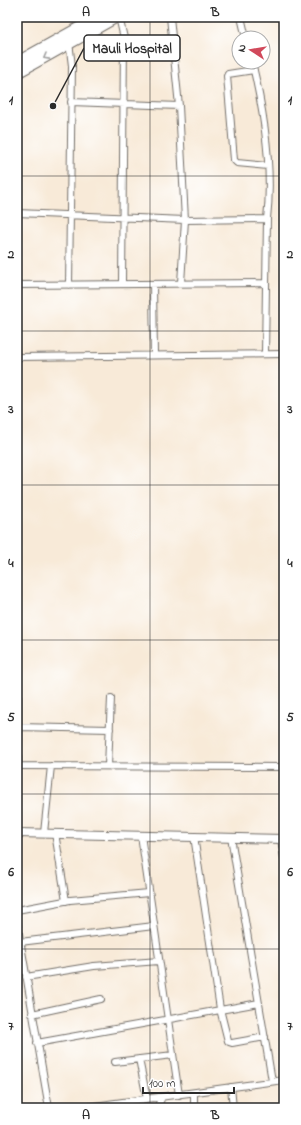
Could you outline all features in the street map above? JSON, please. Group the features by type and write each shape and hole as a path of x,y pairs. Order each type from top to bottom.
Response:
{"main road":[{"path":"17,73 98,17"},
{"path":"17,62 118,17"}],"street":[{"path":"118,17 124,38 122,284"},
{"path":"170,17 179,106 185,220 180,283"},
{"path":"241,17 244,30"},
{"path":"68,38 72,66 69,285"},
{"path":"266,354 267,219 269,205 268,166 267,141 254,70 228,74 234,160 237,163 268,166"},
{"path":"71,102 179,106"},
{"path":"17,213 185,220 267,219"},
{"path":"17,285 266,283"},
{"path":"152,284 154,355"},
{"path":"17,357 284,354"},
{"path":"18,697 18,766 284,767"},
{"path":"108,766 111,698"},
{"path":"18,728 110,729"},
{"path":"44,833 51,766"},
{"path":"17,832 282,839 284,858"},
{"path":"55,833 66,901"},
{"path":"140,835 179,1095"},
{"path":"194,836 220,1010 229,1042 232,1043 264,1037"},
{"path":"231,837 272,1081"},
{"path":"17,910 66,901 149,893"},
{"path":"17,922 20,942 20,959 26,977 49,1108"},
{"path":"20,942 154,926"},
{"path":"26,977 94,966 159,961"},
{"path":"32,1014 102,999"},
{"path":"37,1043 259,1003"},
{"path":"115,1062 173,1055"},
{"path":"139,1059 147,1099"},
{"path":"79,1108 284,1080"},
{"path":"231,1087 233,1108"},
{"path":"194,1092 194,1108"},
{"path":"156,1108 162,1097"}],"place":[{"name":"Mauli Hospital","path":"53,106"}]}
